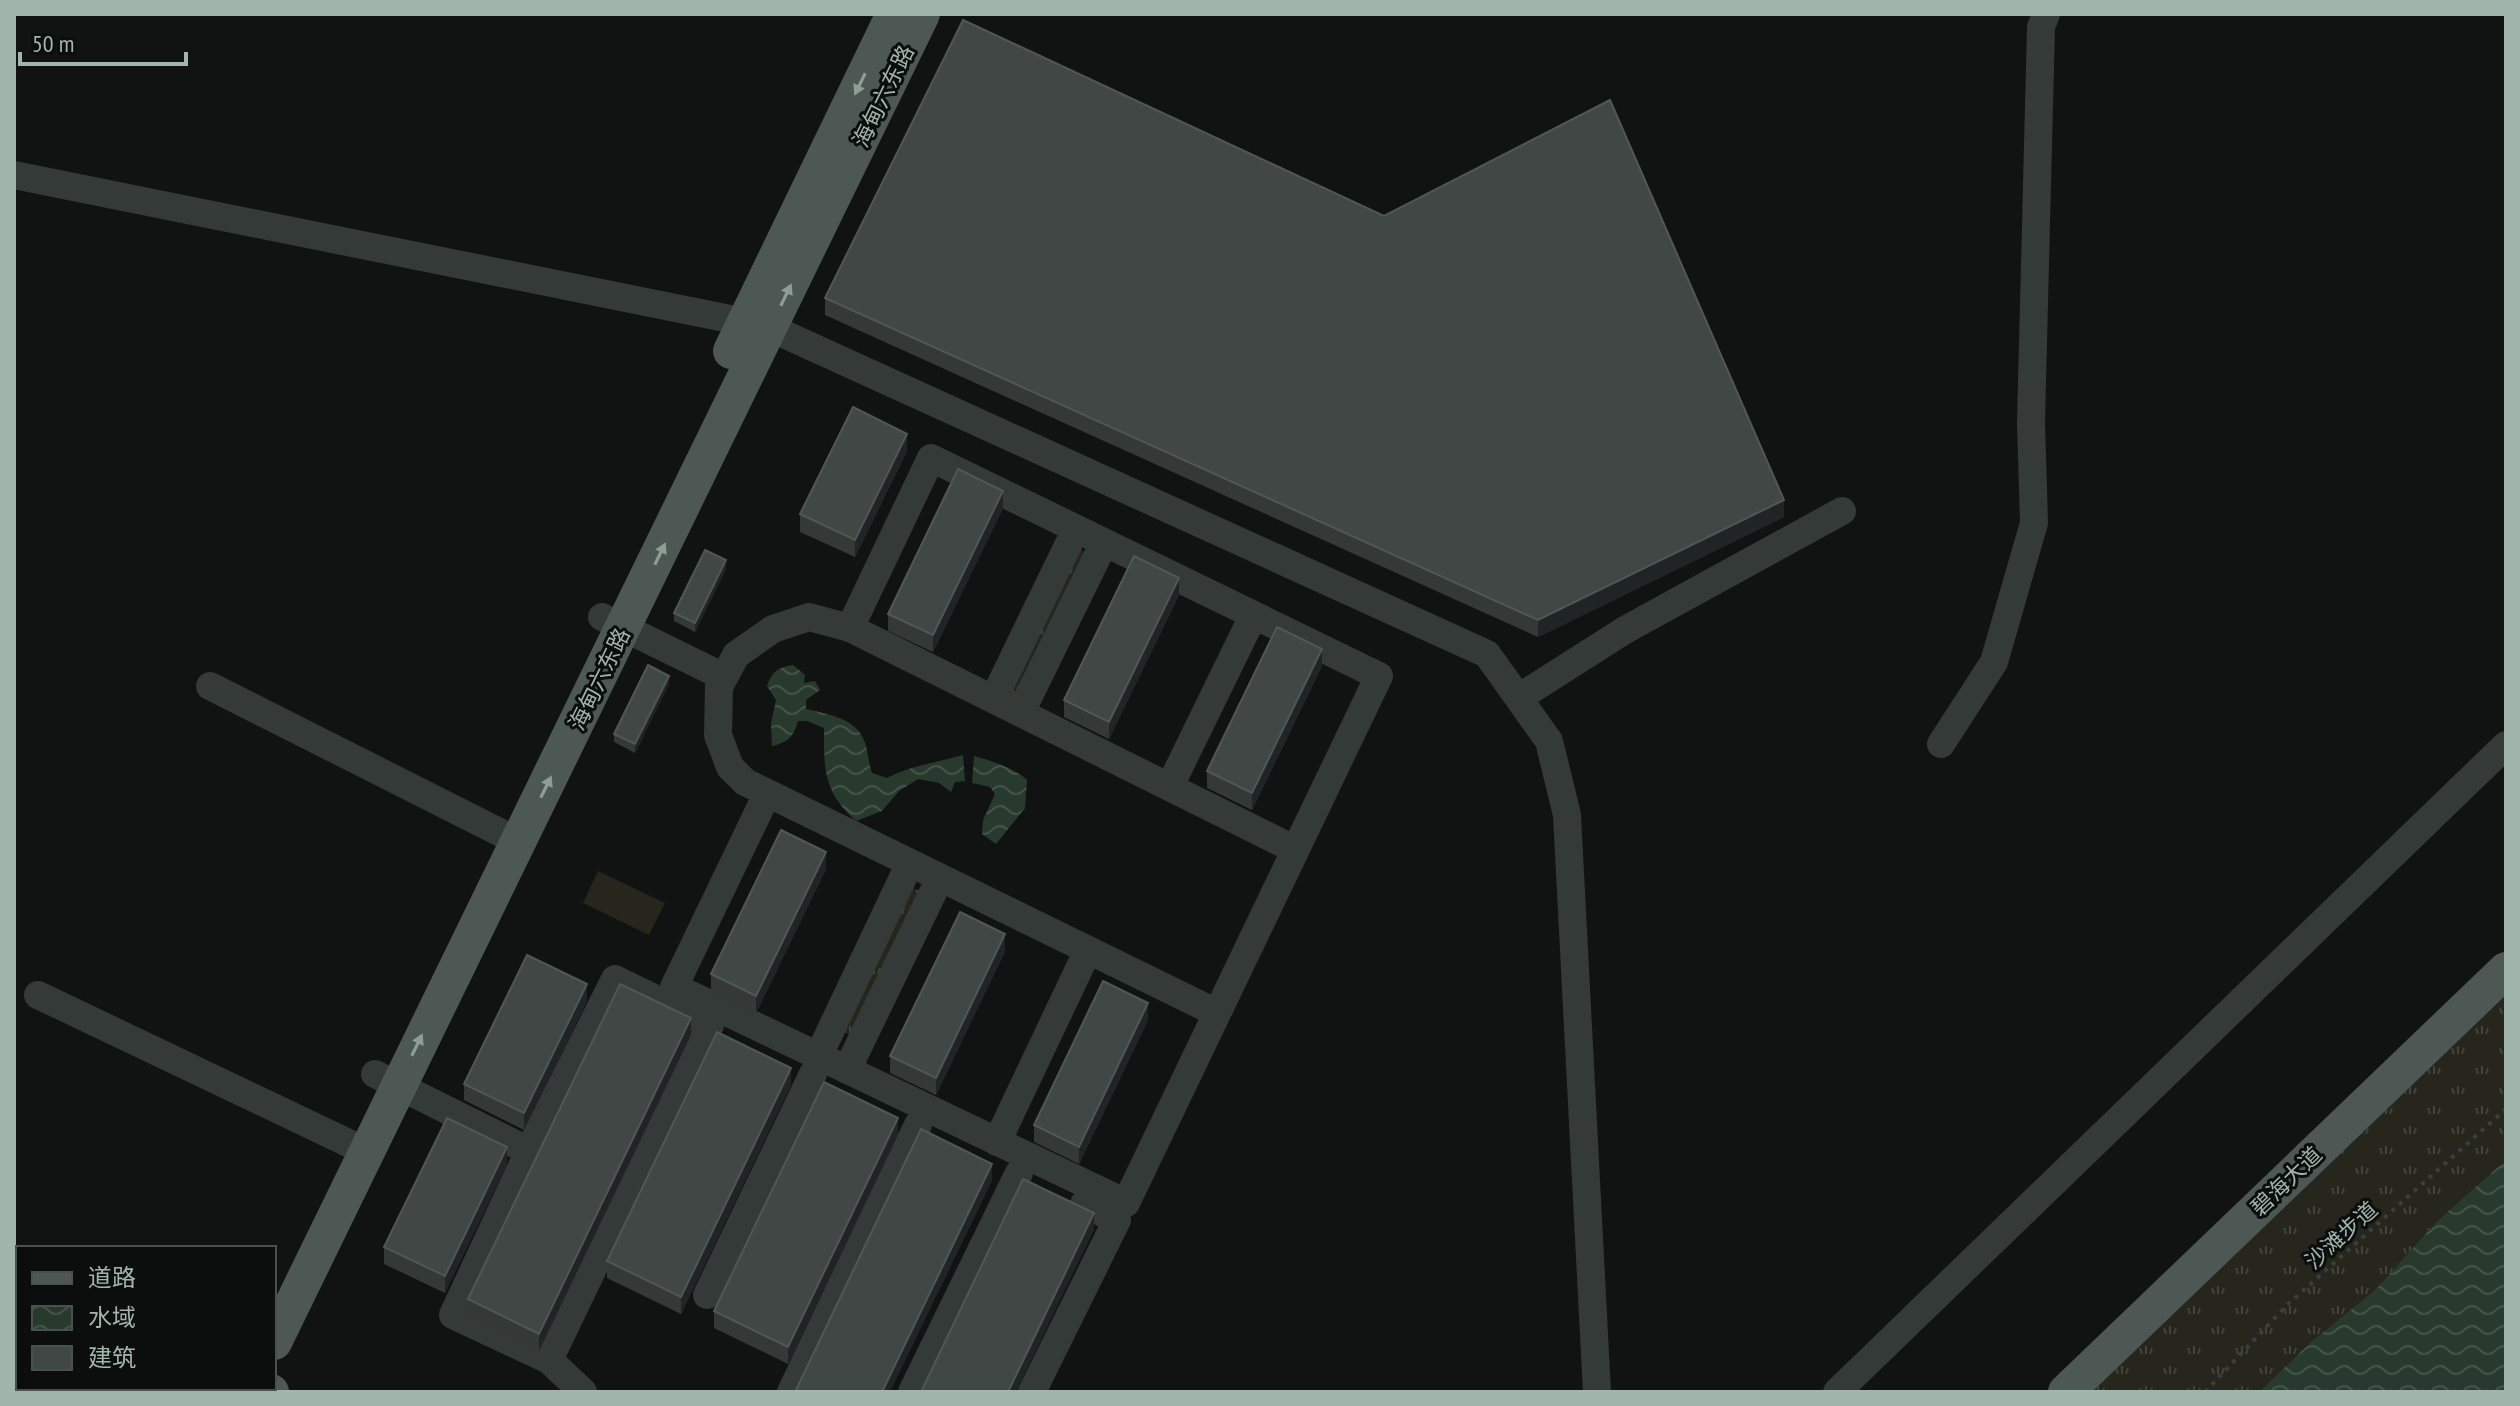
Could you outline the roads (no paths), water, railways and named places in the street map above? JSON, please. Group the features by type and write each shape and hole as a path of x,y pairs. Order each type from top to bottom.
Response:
{"main road":[{"name":"海甸六东路","path":"757,326 894,14"},
{"name":"海甸六东路","path":"276,1284 354,1146 757,326 922,14"},
{"name":"碧海大道","path":"2066,1392 2506,970"},
{"name":"碧海大道","path":"2083,1392 2506,987"},
{"name":"海甸六东路","path":"276,1337 354,1146"}],"street":[{"path":"1941,744 1994,662 2034,523 2031,422 2041,27 2046,14"},
{"path":"14,175 757,326 1487,654 1549,741 1567,815 1597,1392"},
{"path":"850,628 931,458 1379,676 1032,1392"},
{"path":"1520,697 1625,630 1842,511"},
{"path":"994,698 1076,529"},
{"path":"1021,712 1104,543"},
{"path":"1170,786 1253,616"},
{"path":"1215,1012 939,880 745,782 730,767 718,735 722,676 736,655 773,629 809,617 850,628 1294,849"},
{"path":"613,622 722,676"},
{"path":"210,686 507,836"},
{"path":"1837,1392 2506,745"},
{"path":"767,794 674,987 918,1125 1019,1173 1121,1212"},
{"path":"707,1295 909,865"},
{"path":"847,1070 939,880"},
{"path":"997,1142 1088,950"},
{"path":"583,1392 549,1360 453,1315 529,1151 615,979 710,1025 815,1065 847,1070 997,1142 1121,1212"},
{"path":"38,995 354,1146"},
{"path":"549,1360 710,1025"},
{"path":"386,1080 529,1151"},
{"path":"791,1392 918,1125"},
{"path":"912,1392 1019,1173"}],"water":[{"path":"793,665 805,675 804,683 815,681 820,690 806,700 806,709 837,717 858,730 866,745 872,773 887,778 915,767 963,755 965,781 955,782 951,792 939,783 918,779 899,791 882,811 856,821 831,789 825,768 824,728 798,721 789,738 772,746 771,723 776,700 767,686 776,671"},
{"path":"974,756 1009,768 1027,780 1025,808 996,844 982,834 983,820 995,794 990,787 972,783"},
{"path":"2506,1160 2506,1392 2259,1392 2311,1342 2376,1289 2436,1222"}]}
